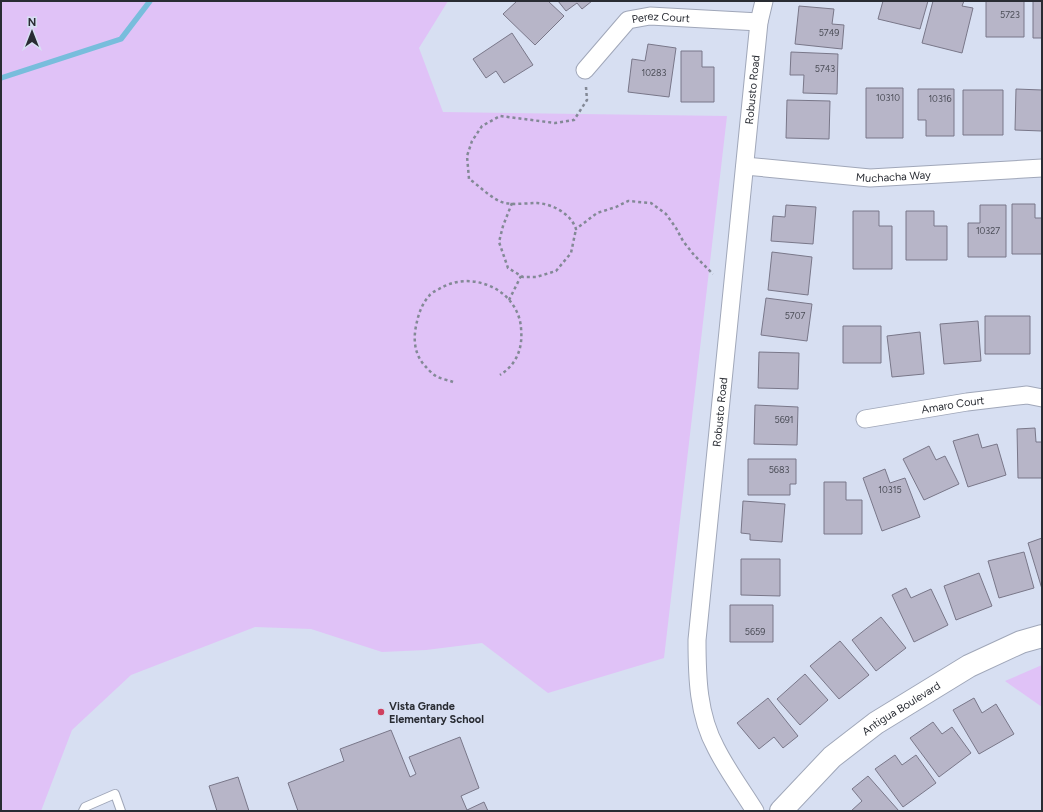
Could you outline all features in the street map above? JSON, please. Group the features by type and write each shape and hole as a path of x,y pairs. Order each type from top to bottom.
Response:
{"street":[{"name":"Robusto Road","path":"754,811 715,747 703,715 697,678 697,640 759,22 764,1"},
{"name":"Perez Court","path":"585,70 628,20 650,16 759,22"},
{"name":"Muchacha Way","path":"745,166 870,178 1042,168"},
{"name":"Amaro Court","path":"865,419 967,402 1027,395 1042,398"},
{"name":"Antigua Boulevard","path":"781,811 832,757 876,723 969,666 1021,642 1042,636"}],"lane":[{"path":"83,811 85,807 115,794 121,811"}],"path":[{"path":"512,203 503,226 499,242 508,268 523,277 536,277 556,271 571,253 576,229 574,223 567,215 556,208 538,203 512,203 506,203 496,199 469,178 467,156 472,141 482,126 500,116 555,123 574,120 587,100 585,70"},
{"path":"576,229 597,213 616,207 628,201 651,203 666,214 683,241 712,274"},
{"path":"509,300 521,276"},
{"path":"454,382 435,376 421,362 416,350 414,336 418,314 429,295 444,286 471,280 488,284 504,294 514,306 521,320 522,335 520,350 514,363 508,370 500,375"}],"shaded area":[{"path":"1,1 448,1 419,48 443,112 727,116 664,658 548,693 482,643 426,650 382,652 311,629 255,627 131,675 72,730 41,811 1,811"},
{"path":"1042,665 1042,707 1005,681"}],"building":[{"path":"517,1 548,1 564,16 535,45 503,14"},
{"path":"558,1 592,1 582,9 577,3 566,11"},
{"path":"883,1 928,1 920,29 878,19"},
{"path":"933,1 964,1 962,6 973,8 962,53 922,43"},
{"path":"986,1 1024,1 1024,37 986,37"},
{"path":"1033,1 1042,1 1042,38 1033,38"},
{"path":"799,6 834,9 832,24 844,25 842,49 795,44"},
{"path":"512,33 533,65 504,83 496,71 486,78 473,59"},
{"path":"648,44 676,48 669,97 628,92 632,59 645,61"},
{"path":"681,51 702,51 702,67 714,67 714,102 681,102"},
{"path":"791,52 838,54 837,94 803,93 804,75 790,75"},
{"path":"866,88 903,88 903,138 866,138"},
{"path":"918,89 954,89 954,136 926,136 926,120 918,120"},
{"path":"1016,89 1042,90 1042,131 1015,130"},
{"path":"963,90 1003,90 1003,135 963,135"},
{"path":"787,100 830,101 829,139 786,138"},
{"path":"1012,204 1035,204 1035,218 1042,218 1042,254 1012,254"},
{"path":"786,205 816,207 813,244 771,241 773,216 785,217"},
{"path":"980,205 1006,205 1006,257 968,257 968,223 980,223"},
{"path":"853,211 879,211 879,226 892,226 892,269 853,269"},
{"path":"906,211 934,211 934,226 947,226 947,260 906,260"},
{"path":"772,252 812,257 808,295 768,290"},
{"path":"766,298 812,304 807,341 761,335"},
{"path":"985,316 1030,316 1030,354 985,354"},
{"path":"978,321 981,361 944,364 940,324"},
{"path":"843,326 881,326 881,363 843,363"},
{"path":"920,332 924,374 892,377 887,336"},
{"path":"759,352 799,353 798,389 758,388"},
{"path":"755,405 798,407 797,445 754,444"},
{"path":"1035,428 1036,442 1042,442 1042,478 1018,478 1017,429"},
{"path":"978,434 982,448 997,444 1006,475 968,487 953,441"},
{"path":"929,446 936,460 945,456 959,484 924,500 903,459"},
{"path":"748,459 796,459 796,484 790,484 790,495 748,495"},
{"path":"885,469 890,483 905,478 920,517 882,531 863,478"},
{"path":"824,482 846,482 846,500 862,500 862,534 824,534"},
{"path":"743,501 785,504 782,542 750,540 750,534 741,533"},
{"path":"1042,538 1042,589 1028,543"},
{"path":"1024,552 1034,588 999,598 988,561"},
{"path":"741,559 780,559 780,596 741,595"},
{"path":"979,573 992,606 956,620 944,586"},
{"path":"906,588 911,598 931,589 948,625 914,642 892,595"},
{"path":"730,605 773,605 773,642 730,642"},
{"path":"881,617 906,648 876,671 852,640"},
{"path":"840,641 869,675 839,699 810,666"},
{"path":"805,674 828,700 800,725 777,699"},
{"path":"768,698 798,736 783,748 774,737 759,749 737,723"},
{"path":"974,698 982,713 996,704 1014,734 979,754 953,710"},
{"path":"933,722 942,734 952,727 971,753 939,777 910,738"},
{"path":"391,730 410,777 416,774 409,757 460,737 479,788 461,796 467,810 484,802 488,811 298,811 288,783 344,761 340,749"},
{"path":"895,755 902,765 916,755 936,783 903,807 875,769"},
{"path":"868,776 899,811 851,811 862,801 852,789"},
{"path":"238,777 249,811 217,811 209,786"}],"waterway":[{"path":"1,78 121,39 150,1"}],"place":[{"name":"Vista Grande Elementary School","path":"381,712"}]}
